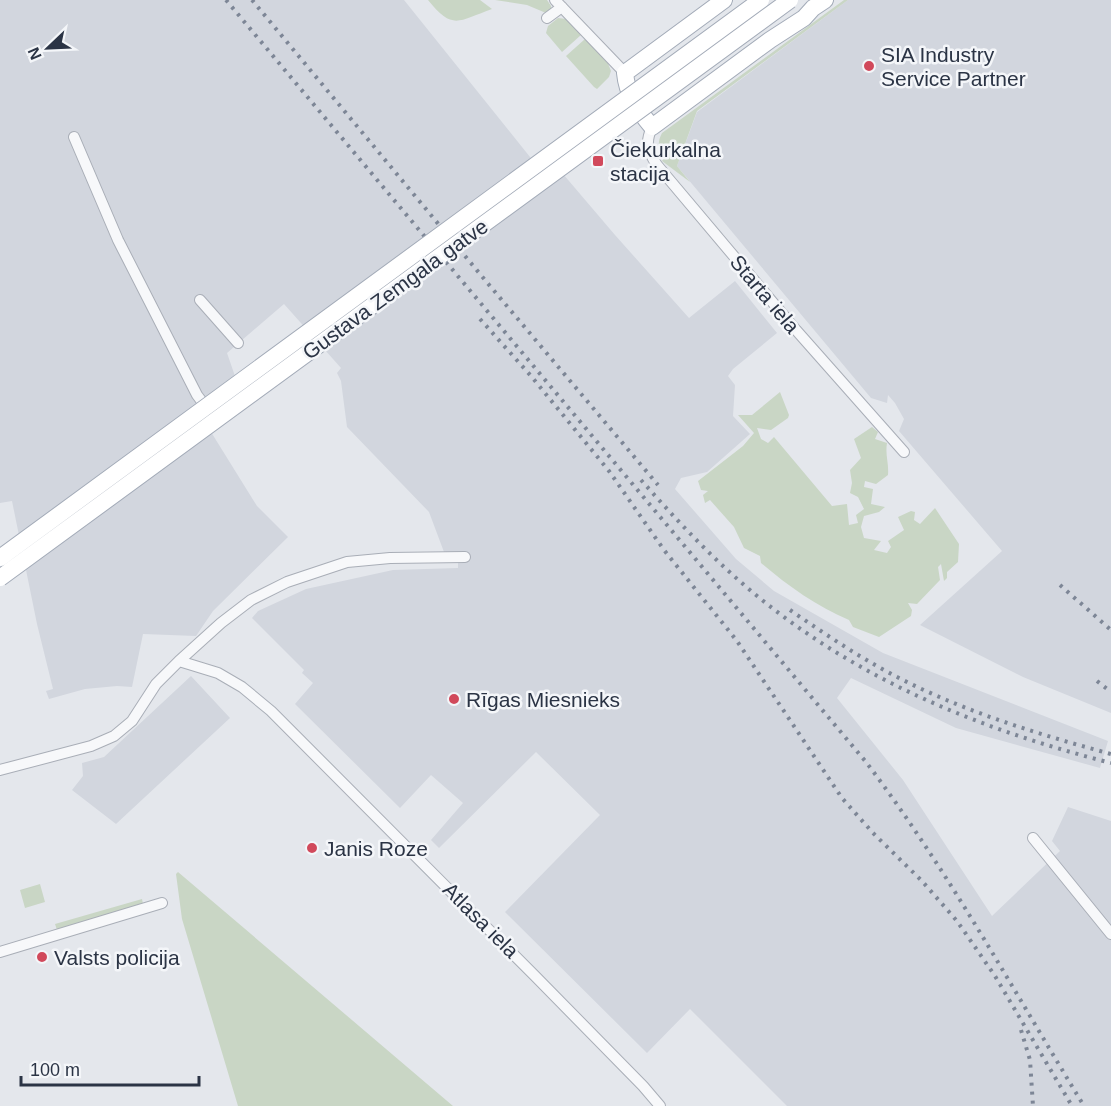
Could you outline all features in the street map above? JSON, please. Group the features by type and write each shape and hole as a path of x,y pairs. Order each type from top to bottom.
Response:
{"main road":[{"path":"724,0 706,7 625,73 626,83 635,105 652,127 770,40 804,18 825,0"},
{"name":"Gustava Zemgala gatve","path":"0,558 761,0"},
{"name":"Gustava Zemgala gatve","path":"0,578 789,0"}],"street":[{"path":"548,18 558,4 625,73"},
{"name":"Starta iela","path":"652,127 646,140 657,165 796,330 904,452"},
{"path":"74,137 118,240 197,395 219,426"},
{"path":"200,300 238,343"},
{"path":"0,770 92,746 114,736 132,721 156,684 221,623 251,600 287,582 347,562 390,558 465,556"},
{"name":"Atlasa iela","path":"179,661 218,673 242,687 271,711 527,967 660,1106"},
{"path":"1033,838 1111,934"},
{"path":"0,952 162,903"}],"shaded area":[{"path":"0,0 404,0 534,162 546,154 689,318 735,281 777,333 733,369 728,376 735,385 733,416 750,434 707,472 681,478 675,489 736,559 774,591 883,653 1108,741 1100,768 956,728 851,678 837,698 903,780 992,916 1060,851 1052,841 1068,807 1111,821 1111,1106 787,1106 690,1009 647,1053 505,912 600,815 536,752 439,848 431,840 463,803 431,775 400,808 295,704 313,683 302,673 304,670 252,618 258,611 306,589 393,570 458,568 458,553 444,552 429,512 347,427 341,381 337,373 341,368 284,304 227,353 245,405 211,432 257,506 288,537 213,611 196,636 143,634 132,687 85,689 49,699 46,691 53,689 12,501 0,503"},
{"path":"848,0 1111,0 1111,713 1023,677 920,625 1002,551 899,431 904,419 895,403 888,395 887,403 871,398 677,166 697,112"},
{"path":"191,676 230,718 116,824 72,790 83,776 82,763 104,757"}],"green space":[{"path":"428,0 480,0 492,9 457,21 444,16"},
{"path":"495,0 547,0 551,9 546,13 527,5"},
{"path":"844,0 848,0 697,111 677,166 690,182 662,161 664,158 659,149 659,143 662,133"},
{"path":"558,18 566,19 581,35 562,52 546,33 548,26"},
{"path":"585,39 607,61 611,71 609,77 597,89 566,56"},
{"path":"780,392 789,415 788,418 771,430 757,428 761,439 768,443 774,437 832,506 847,504 849,525 858,523 856,515 864,509 858,497 850,493 852,483 850,470 861,458 854,439 872,427 878,432 875,439 887,443 888,475 876,484 865,481 864,487 873,489 871,504 885,507 879,512 864,516 861,527 864,538 881,541 874,550 887,553 891,547 888,541 904,530 898,517 911,511 915,512 914,520 920,524 935,508 959,544 958,562 947,572 947,578 944,581 941,564 938,567 940,580 917,604 908,603 912,610 911,616 879,637 853,627 849,620 814,602 782,580 761,563 760,556 744,548 734,527 710,500 705,503 703,495 708,491 701,490 698,481 743,446 754,433 738,415 752,415"},
{"path":"178,872 453,1106 238,1106 182,919 176,874"},
{"path":"40,884 45,902 25,908 20,890"},
{"path":"142,899 143,904 57,930 55,924"}],"railway":[{"path":"226,0 866,762 925,845 1084,1106"},
{"path":"252,0 658,485"},
{"path":"480,319 531,376 609,471 664,550 737,641 842,798 957,921 995,976 1072,1106"},
{"path":"641,480 690,534 729,572 784,617 827,646 871,672 963,716 1111,763"},
{"path":"1060,585 1111,630"},
{"path":"790,610 862,657 932,694 1007,723 1111,754"},
{"path":"1097,681 1111,692"},
{"path":"1021,1030 1030,1060 1033,1106"}],"place":[{"name":"SIA Industry Service Partner","path":"869,66"},
{"name":"Čiekurkalna stacija","path":"598,161"},
{"name":"Rīgas Miesnieks","path":"454,699"},
{"name":"Janis Roze","path":"312,848"},
{"name":"Valsts policija","path":"42,957"}]}
